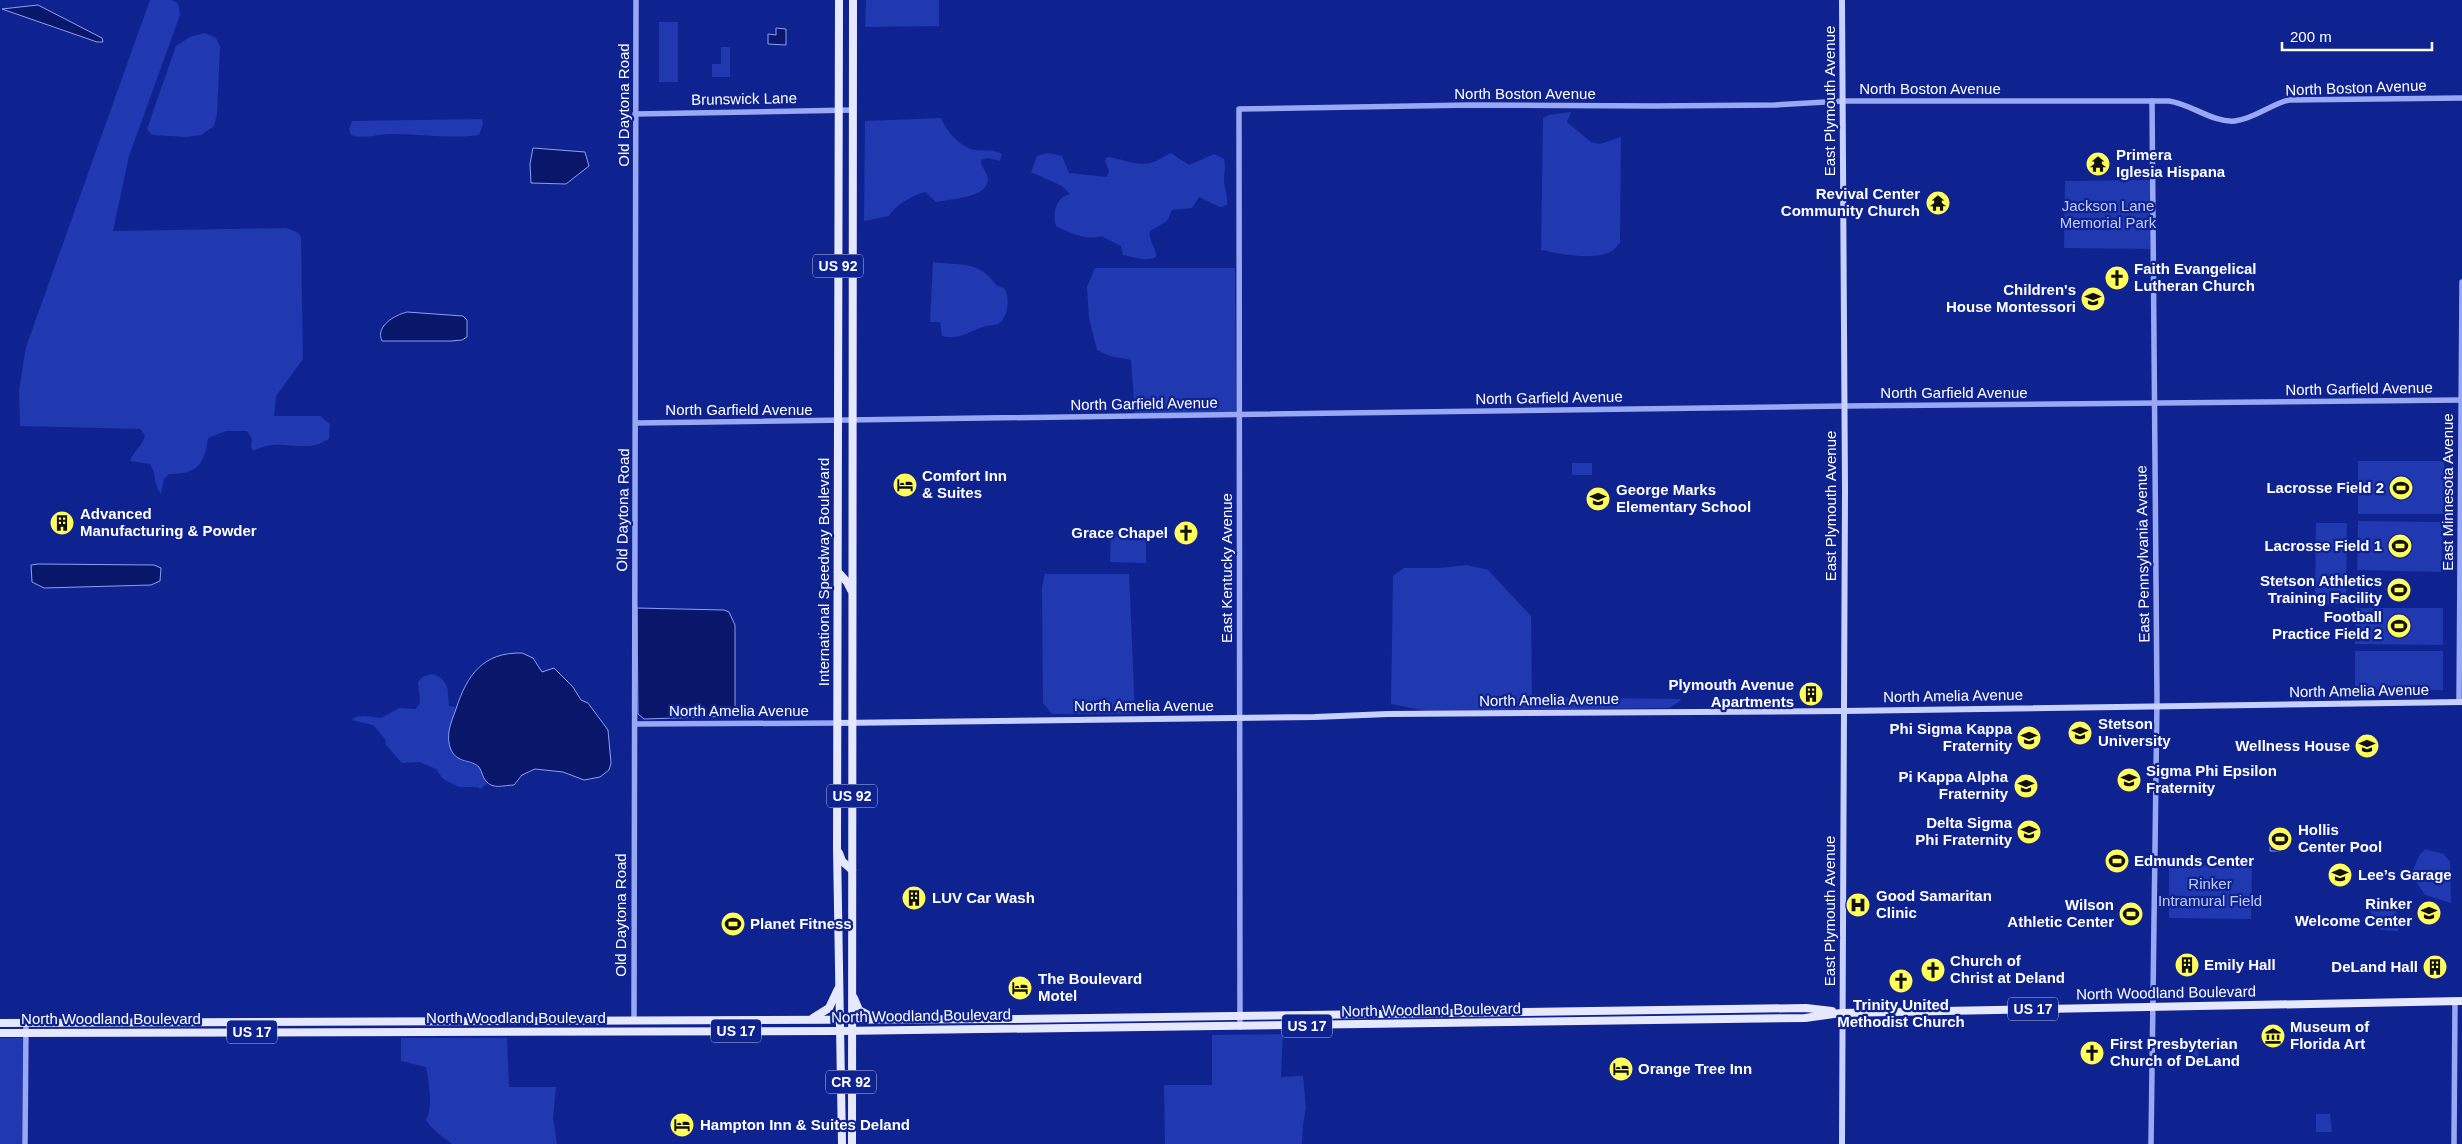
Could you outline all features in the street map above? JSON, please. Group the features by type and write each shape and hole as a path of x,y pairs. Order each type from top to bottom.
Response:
{"main road":[{"name":"International Speedway Boulevard","path":"839,0 837,848 842,1140"},
{"name":"International Speedway Boulevard","path":"852,1144 853,0"},
{"name":"East Plymouth Avenue","path":"1842,0 1844,406 1842,1144"},
{"path":"838,553 844,565 852,568"},
{"path":"838,572 847,582 852,592"},
{"name":"North Amelia Avenue","path":"838,722 2460,702"},
{"path":"837,848 842,861 852,870"},
{"path":"809,1020 821,1015 829,1008 840,984"},
{"path":"851,991 859,1010 878,1019"},
{"name":"North Woodland Boulevard","path":"0,1033 688,1032 1240,1027 1805,1018 1841,1013 2459,1001"},
{"name":"North Woodland Boulevard","path":"0,1023 851,1020 1806,1008 1841,1013"},
{"path":"582,1032 604,1027 625,1027 634,1020"},
{"path":"631,1032 639,1024 647,1020"},
{"path":"688,1032 703,1027 711,1020"},
{"path":"461,1032 475,1028 482,1022"},
{"path":"484,1032 489,1026 498,1022"},
{"path":"841,1077 851,1077"},
{"path":"842,1140 852,1132"}],"street":[{"name":"Old Daytona Road","path":"634,1020 636,0"},
{"name":"North Boston Avenue","path":"1239,109 1470,105 1691,106 1843,101 2152,101 2184,103 2217,119 2237,121 2276,103 2289,100 2462,98"},
{"name":"East Pennsylvania Avenue","path":"2151,1144 2157,707 2152,101"},
{"name":"East Kentucky Avenue","path":"1239,109 1240,1027"},
{"name":"Brunswick Lane","path":"635,114 853,110"},
{"name":"East Minnesota Avenue","path":"2460,702 2462,282"},
{"name":"North Garfield Avenue","path":"636,423 853,422 1844,406 2462,400"},
{"name":"North Amelia Avenue","path":"636,724 838,722"},
{"path":"2454,1144 2459,1001"},
{"path":"25,1144 26,1023"}],"green space":[{"path":"150,0 172,0 178,3 180,15 129,156 113,231 286,228 297,232 301,237 303,359 276,396 274,416 320,416 330,424 329,439 312,446 275,445 253,451 251,446 252,439 247,431 226,431 208,438 202,461 198,466 187,472 169,474 164,479 161,494 150,464 130,461 144,439 145,435 140,429 20,426 19,390 26,347"},
{"path":"866,0 939,0 939,26 865,27"},
{"path":"659,22 678,22 678,82 659,82"},
{"path":"205,33 216,38 220,46 217,114 214,126 201,135 187,137 152,135 147,129 176,46 190,37"},
{"path":"721,47 730,47 730,77 712,77 712,64 721,64"},
{"path":"1571,112 1567,122 1591,142 1600,144 1621,137 1620,243 1613,250 1596,256 1577,256 1541,250 1543,118 1549,115"},
{"path":"941,118 950,133 964,146 970,149 999,152 1002,154 1000,161 988,158 981,160 988,179 986,185 975,194 936,202 925,192 905,201 889,216 864,221 865,121"},
{"path":"482,119 483,124 479,135 468,136 388,134 361,137 351,135 349,129 352,121"},
{"path":"1048,153 1062,156 1069,173 1107,177 1109,171 1105,161 1107,157 1148,164 1171,153 1189,165 1214,154 1224,159 1224,183 1227,205 1220,207 1199,197 1192,208 1172,210 1167,221 1150,231 1150,238 1156,257 1144,259 1123,255 1121,246 1101,236 1084,237 1072,234 1056,226 1056,206 1061,198 1070,194 1062,186 1031,172 1037,156"},
{"name":"Jackson Lane Memorial Park","path":"2148,180 2151,183 2150,249 2064,248 2065,181"},
{"path":"933,262 960,264 976,268 983,271 996,285 1005,289 1007,293 1007,308 1001,321 996,325 985,326 963,335 953,337 942,336 940,322 930,322"},
{"path":"1095,268 1235,268 1236,413 1135,413 1131,360 1110,356 1097,350 1089,318 1087,287"},
{"name":"Lacrosse Field 2","path":"2358,461 2444,461 2444,514 2358,514"},
{"path":"1572,463 1592,463 1592,475 1572,475"},
{"name":"Lacrosse Field 1","path":"2358,521 2443,522 2442,572 2357,570"},
{"path":"2316,523 2347,523 2346,604 2315,604"},
{"path":"1111,531 1146,531 1146,563 1110,562"},
{"path":"1467,565 1488,570 1531,616 1532,697 1681,699 1680,701 1669,708 1426,711 1391,704 1393,576 1404,568 1440,568"},
{"path":"1045,574 1129,574 1135,714 1052,714 1043,703 1042,587"},
{"name":"Football Practice Field 2","path":"2356,608 2443,608 2443,645 2355,644"},
{"path":"2355,651 2443,651 2443,690 2355,689"},
{"path":"432,674 445,683 448,690 449,706 456,707 449,733 460,760 479,766 488,783 480,789 477,787 459,787 443,779 436,769 419,762 402,763 386,745 385,739 373,725 351,720 362,716 381,718 399,708 416,709 420,702 418,682 422,677"},
{"path":"2426,849 2444,854 2450,862 2451,903 2425,895 2411,874 2420,854"},
{"name":"Rinker Intramural Field","path":"2169,865 2252,866 2251,919 2169,918"},
{"path":"2376,899 2392,907 2400,917 2398,931 2381,930 2376,924 2371,914 2371,903"},
{"path":"1283,1034 1281,1077 1303,1076 1306,1108 1302,1144 1165,1144 1164,1085 1212,1085 1212,1035"},
{"path":"0,1038 23,1038 22,1144 0,1144"},
{"path":"401,1038 507,1038 509,1087 556,1087 553,1118 557,1144 452,1144 426,1120 430,1102 426,1067 401,1061"},
{"path":"2193,1040 2199,1046 2198,1061 2189,1063 2189,1044"},
{"path":"2316,1114 2330,1114 2332,1132 2316,1132"}],"shaded area":[{"path":"38,5 102,38 103,42 97,42 2,9"},
{"path":"776,28 786,29 786,45 768,44 768,34 776,35"},
{"path":"533,148 585,152 589,166 566,184 531,183 530,164"},
{"path":"407,312 463,316 467,320 467,337 462,340 451,341 382,341 381,331 387,322"},
{"path":"31,565 154,565 161,568 160,581 151,585 44,588 32,582"},
{"path":"637,608 724,610 729,612 735,625 735,716 644,719 638,714"},
{"path":"522,653 533,658 542,672 554,668 573,687 581,700 588,703 608,730 611,763 609,770 600,777 584,780 563,772 535,769 522,775 514,785 495,786 486,781 479,767 457,757 451,750 449,734 451,724 460,697 471,676 487,661 508,654"},
{"name":"Hollis Center Pool","path":"2271,834 2289,835 2288,844 2280,844 2280,851 2270,851"}],"place":[{"name":"Primera Iglesia Hispana","path":"2098,164"},
{"name":"Revival Center Community Church","path":"1938,203"},
{"name":"Faith Evangelical Lutheran Church","path":"2117,278"},
{"name":"Children's House Montessori","path":"2093,299"},
{"name":"Comfort Inn & Suites","path":"905,485"},
{"name":"Lacrosse Field 2","path":"2401,488"},
{"name":"George Marks Elementary School","path":"1598,499"},
{"name":"Advanced Manufacturing & Powder","path":"62,523"},
{"name":"Grace Chapel","path":"1186,533"},
{"name":"Lacrosse Field 1","path":"2400,546"},
{"name":"Stetson Athletics Training Facility","path":"2399,590"},
{"name":"Football Practice Field 2","path":"2399,626"},
{"name":"Plymouth Avenue Apartments","path":"1811,694"},
{"name":"Stetson University","path":"2080,733"},
{"name":"Phi Sigma Kappa Fraternity","path":"2029,738"},
{"name":"Wellness House","path":"2367,746"},
{"name":"Sigma Phi Epsilon Fraternity","path":"2129,780"},
{"name":"Pi Kappa Alpha Fraternity","path":"2026,786"},
{"name":"Delta Sigma Phi Fraternity","path":"2029,832"},
{"name":"Hollis Center Pool","path":"2280,839"},
{"name":"Edmunds Center","path":"2117,861"},
{"name":"Lee’s Garage","path":"2340,875"},
{"name":"LUV Car Wash","path":"914,898"},
{"name":"Good Samaritan Clinic","path":"1858,905"},
{"name":"Rinker Welcome Center","path":"2429,913"},
{"name":"Wilson Athletic Center","path":"2131,914"},
{"name":"Planet Fitness","path":"733,924"},
{"name":"Emily Hall","path":"2187,965"},
{"name":"DeLand Hall","path":"2435,967"},
{"name":"Church of Christ at Deland","path":"1933,970"},
{"name":"Trinity United Methodist Church","path":"1901,981"},
{"name":"The Boulevard Motel","path":"1020,988"},
{"name":"Museum of Florida Art","path":"2273,1036"},
{"name":"First Presbyterian Church of DeLand","path":"2092,1053"},
{"name":"Orange Tree Inn","path":"1621,1069"},
{"name":"Hampton Inn & Suites Deland","path":"682,1125"}]}
